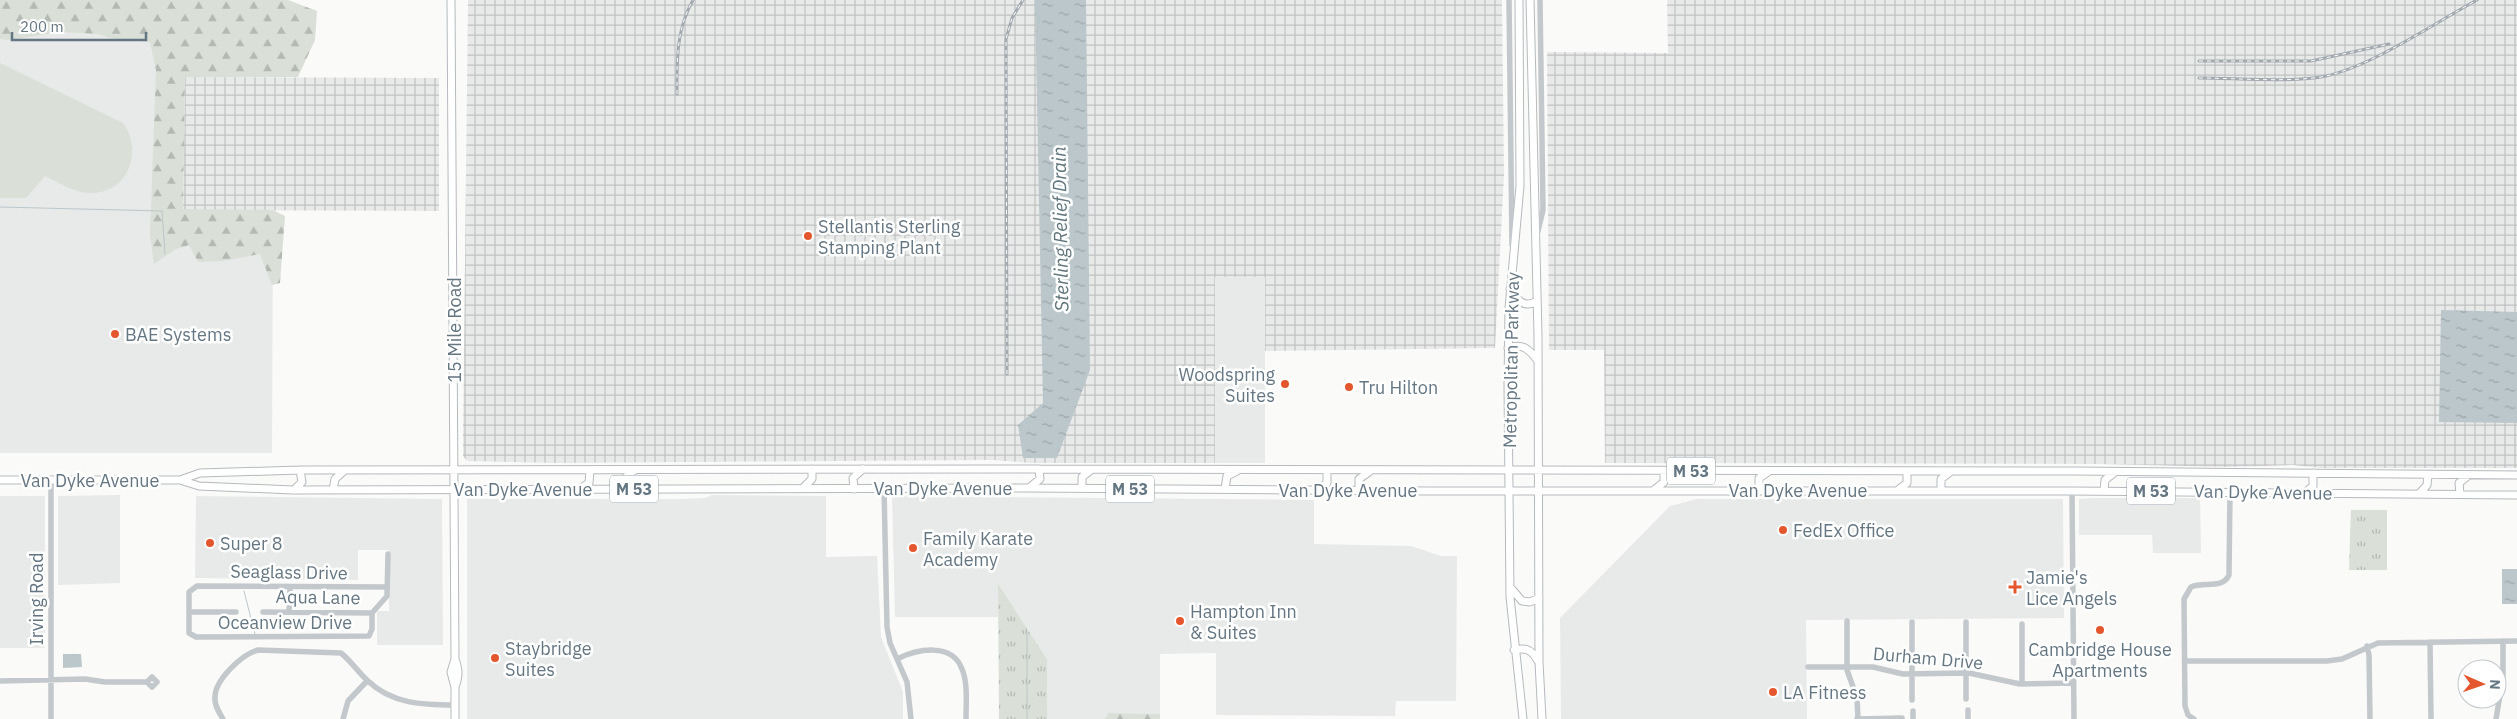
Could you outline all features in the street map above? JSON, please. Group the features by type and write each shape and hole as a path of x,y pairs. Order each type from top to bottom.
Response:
{"main road":[{"name":"15 Mile Road","path":"451,0 455,660 458,678 455,687 455,719"},
{"name":"Metropolitan Parkway","path":"1519,0 1521,159 1510,289 1508,348 1510,586 1514,650 1523,719"},
{"name":"Metropolitan Parkway","path":"1530,0 1540,490 1539,662 1542,719"},
{"path":"1510,289 1522,303 1528,305 1537,301"},
{"path":"1508,348 1518,345 1526,347 1538,361"},
{"path":"803,488 812,479 812,469"},
{"path":"854,488 853,478 864,469"},
{"path":"1028,488 1040,479 1039,469"},
{"name":"Van Dyke Avenue","path":"180,480 200,473 300,470 1094,469 1950,471 2517,475"},
{"path":"1082,488 1082,477 1094,469"},
{"path":"293,490 302,482 300,470"},
{"path":"333,490 335,479 345,470"},
{"path":"580,489 589,483 590,470"},
{"path":"626,489 626,476 635,470"},
{"path":"1225,489 1227,476 1239,470"},
{"path":"1315,490 1327,483 1327,470"},
{"path":"1359,490 1359,479 1374,470"},
{"path":"1653,490 1664,482 1664,471"},
{"path":"1759,490 1759,478 1771,471"},
{"path":"1898,491 1907,483 1908,471"},
{"path":"1941,491 1941,479 1950,471"},
{"path":"2104,491 2106,480 2115,472"},
{"path":"210,487 210,477 217,473"},
{"path":"2306,493 2314,483 2313,473"},
{"path":"2419,494 2427,485 2428,475"},
{"path":"2460,494 2460,483 2469,475"},
{"name":"Van Dyke Avenue","path":"0,480 180,480 199,486 210,487 293,490 1082,488 2104,491 2517,495"},
{"path":"1510,586 1522,601 1530,602 1540,598"},
{"path":"1514,650 1522,648 1530,650 1539,662"}],"street":[{"path":"1509,0 1513,265"},
{"path":"1535,243 1542,210 1540,0"},
{"name":"Irving Road","path":"51,480 51,719"},
{"path":"884,488 887,627 890,643 898,658 909,691 911,719"},
{"path":"2072,491 2074,719"},
{"path":"2194,719 2188,715 2185,706 2186,593 2194,585 2223,582 2229,575 2230,492"},
{"name":"Oceanview Drive","path":"191,589 190,635 210,638 365,638 369,636 372,630 372,613 387,596 388,554"},
{"name":"Seaglass Drive","path":"191,589 196,586 388,587"},
{"path":"289,612 290,587"},
{"path":"189,612 236,612"},
{"name":"Aqua Lane","path":"263,612 372,613"},
{"path":"1847,621 1847,668 1857,698 1857,719 1902,718"},
{"path":"1912,622 1912,700"},
{"path":"1966,622 1966,699"},
{"path":"2022,624 2022,684"},
{"path":"2496,719 2503,677 2503,641"},
{"path":"2185,660 2335,660 2378,643 2517,641"},
{"path":"2430,642 2431,719"},
{"path":"2367,646 2370,719"},
{"path":"223,719 215,703 216,690 222,680 246,655 258,650 341,653 367,681 380,691 408,702 455,705"},
{"path":"898,658 914,652 935,650 954,657 964,673 966,719"},
{"name":"Durham Drive","path":"1808,667 1873,667 1894,673 1966,674 2022,684 2073,683"},
{"path":"0,681 147,682"},
{"path":"343,719 348,702 367,681"},
{"path":"1968,710 1968,719"},
{"path":"1913,711 1913,719"}],"shaded area":[{"name":"Stellantis Sterling Stamping Plant","path":"468,0 1502,0 1504,175 1495,348 1265,351 1265,277 1215,277 1215,463 1032,463 993,460 552,463 467,461 463,456 463,436"},
{"path":"1667,0 2517,0 2517,468 2321,468 2293,465 2227,467 2101,464 1605,463 1604,350 1549,350 1547,52 1668,53"},
{"name":"BAE Systems","path":"0,2 184,3 183,209 273,210 272,453 0,453"},
{"path":"185,77 439,78 439,211 183,210"},
{"path":"1215,277 1265,277 1265,463 1215,463"},
{"path":"120,495 120,583 58,585 58,496"},
{"path":"712,495 826,496 826,557 877,556 881,637 903,692 903,719 467,719 467,499 679,499 705,498"},
{"path":"0,496 45,496 45,648 0,648"},
{"path":"196,496 442,499 443,645 377,645 377,611 389,611 389,550 358,550 358,580 195,578"},
{"path":"892,496 1314,500 1314,544 1411,546 1441,556 1457,556 1456,701 1396,701 1395,716 1216,715 1216,653 1160,654 1160,714 1108,713 1105,719 1047,719 1047,659 999,584 998,617 895,617"},
{"path":"2200,498 2201,553 2153,553 2152,535 2079,535 2079,499"},
{"path":"1697,499 2063,499 2064,618 1806,620 1807,719 1561,719 1560,618 1670,506"}],"green space":[{"path":"0,0 288,0 317,11 315,40 298,77 185,77 183,209 273,210 285,216 280,283 272,285 260,254 223,261 198,262 189,245 174,250 154,264 150,235 156,70 150,42 109,38 98,34 62,32 9,40 0,39"},
{"path":"0,63 123,123 129,134 132,158 128,170 122,179 113,187 102,192 88,193 71,189 45,176 26,198 0,198"},
{"path":"2351,510 2387,510 2387,570 2349,570"},
{"path":"998,583 1047,659 1047,719 999,719"},
{"path":"1108,713 1160,714 1160,719 1105,719"}],"water":[{"path":"1035,0 1086,0 1090,370 1057,458 1023,458 1018,425 1043,403"},
{"path":"2441,310 2517,312 2517,423 2439,422"},
{"path":"2502,569 2517,569 2517,604 2502,604"},
{"path":"63,654 81,654 82,667 63,668"}],"waterway":[{"path":"0,207 162,211 165,254"},
{"path":"244,591 255,634"},
{"name":"Sterling Relief Drain","path":"1027,633 1027,719"}],"railway":[{"path":"677,94 680,34 687,11 693,0"},
{"path":"1007,374 1006,39 1012,18 1023,0"},
{"path":"2199,78 2281,80 2312,78 2344,71 2403,43 2477,0"},
{"path":"2199,61 2311,61 2389,44"}],"place":[{"name":"Stellantis Sterling Stamping Plant","path":"808,236"},
{"name":"BAE Systems","path":"115,334"},
{"name":"Woodspring Suites","path":"1285,384"},
{"name":"Tru Hilton","path":"1349,387"},
{"name":"FedEx Office","path":"1783,530"},
{"name":"Super 8","path":"210,543"},
{"name":"Family Karate Academy","path":"913,548"},
{"name":"Jamie's Lice Angels","path":"2015,587"},
{"name":"Hampton Inn & Suites","path":"1180,621"},
{"name":"Cambridge House Apartments","path":"2100,630"},
{"name":"Staybridge Suites","path":"495,658"},
{"name":"LA Fitness","path":"1773,692"}]}
